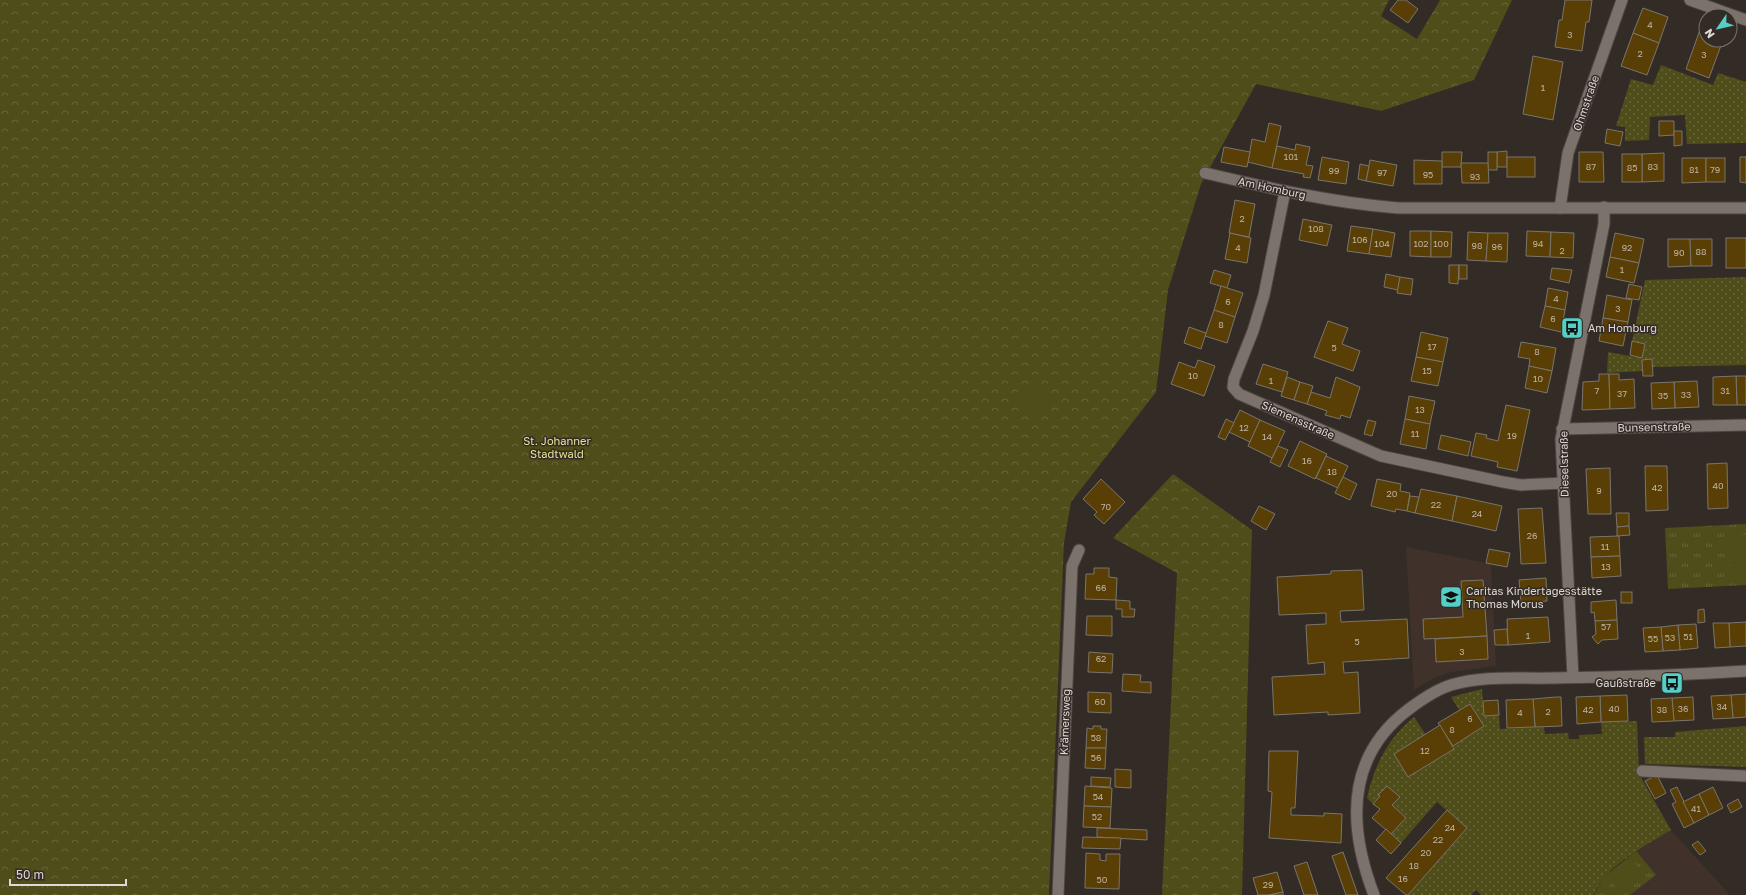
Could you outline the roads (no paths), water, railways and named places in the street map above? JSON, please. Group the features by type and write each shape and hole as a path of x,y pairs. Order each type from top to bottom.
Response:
{"street":[{"name":"Ohmstraße","path":"1560,208 1568,153 1622,0"},
{"path":"1690,0 1746,20"},
{"name":"Am Homburg","path":"1205,173 1346,203 1398,208 1746,208"},
{"name":"Siemensstraße","path":"1285,191 1264,295 1253,331 1234,379 1233,387 1239,394 1381,456 1521,485 1564,483"},
{"name":"Dieselstraße","path":"1573,677 1561,439 1604,224 1604,207"},
{"name":"Bunsenstraße","path":"1562,429 1746,426"},
{"name":"Krämersweg","path":"1058,895 1072,566 1079,550"},
{"path":"1374,895 1360,856 1357,835 1356,805 1361,780 1367,761 1387,727 1430,695 1461,683 1493,679 1666,676 1746,671"},
{"path":"1642,771 1746,776"}],"place":[{"name":"Am Homburg","path":"1572,328"},
{"name":"Caritas Kindertagesstätte Thomas Morus","path":"1451,597"},
{"name":"Gaußstraße","path":"1672,683"}],"park label":[{"name":"St. Johanner Stadtwald","path":"557,447"}]}
